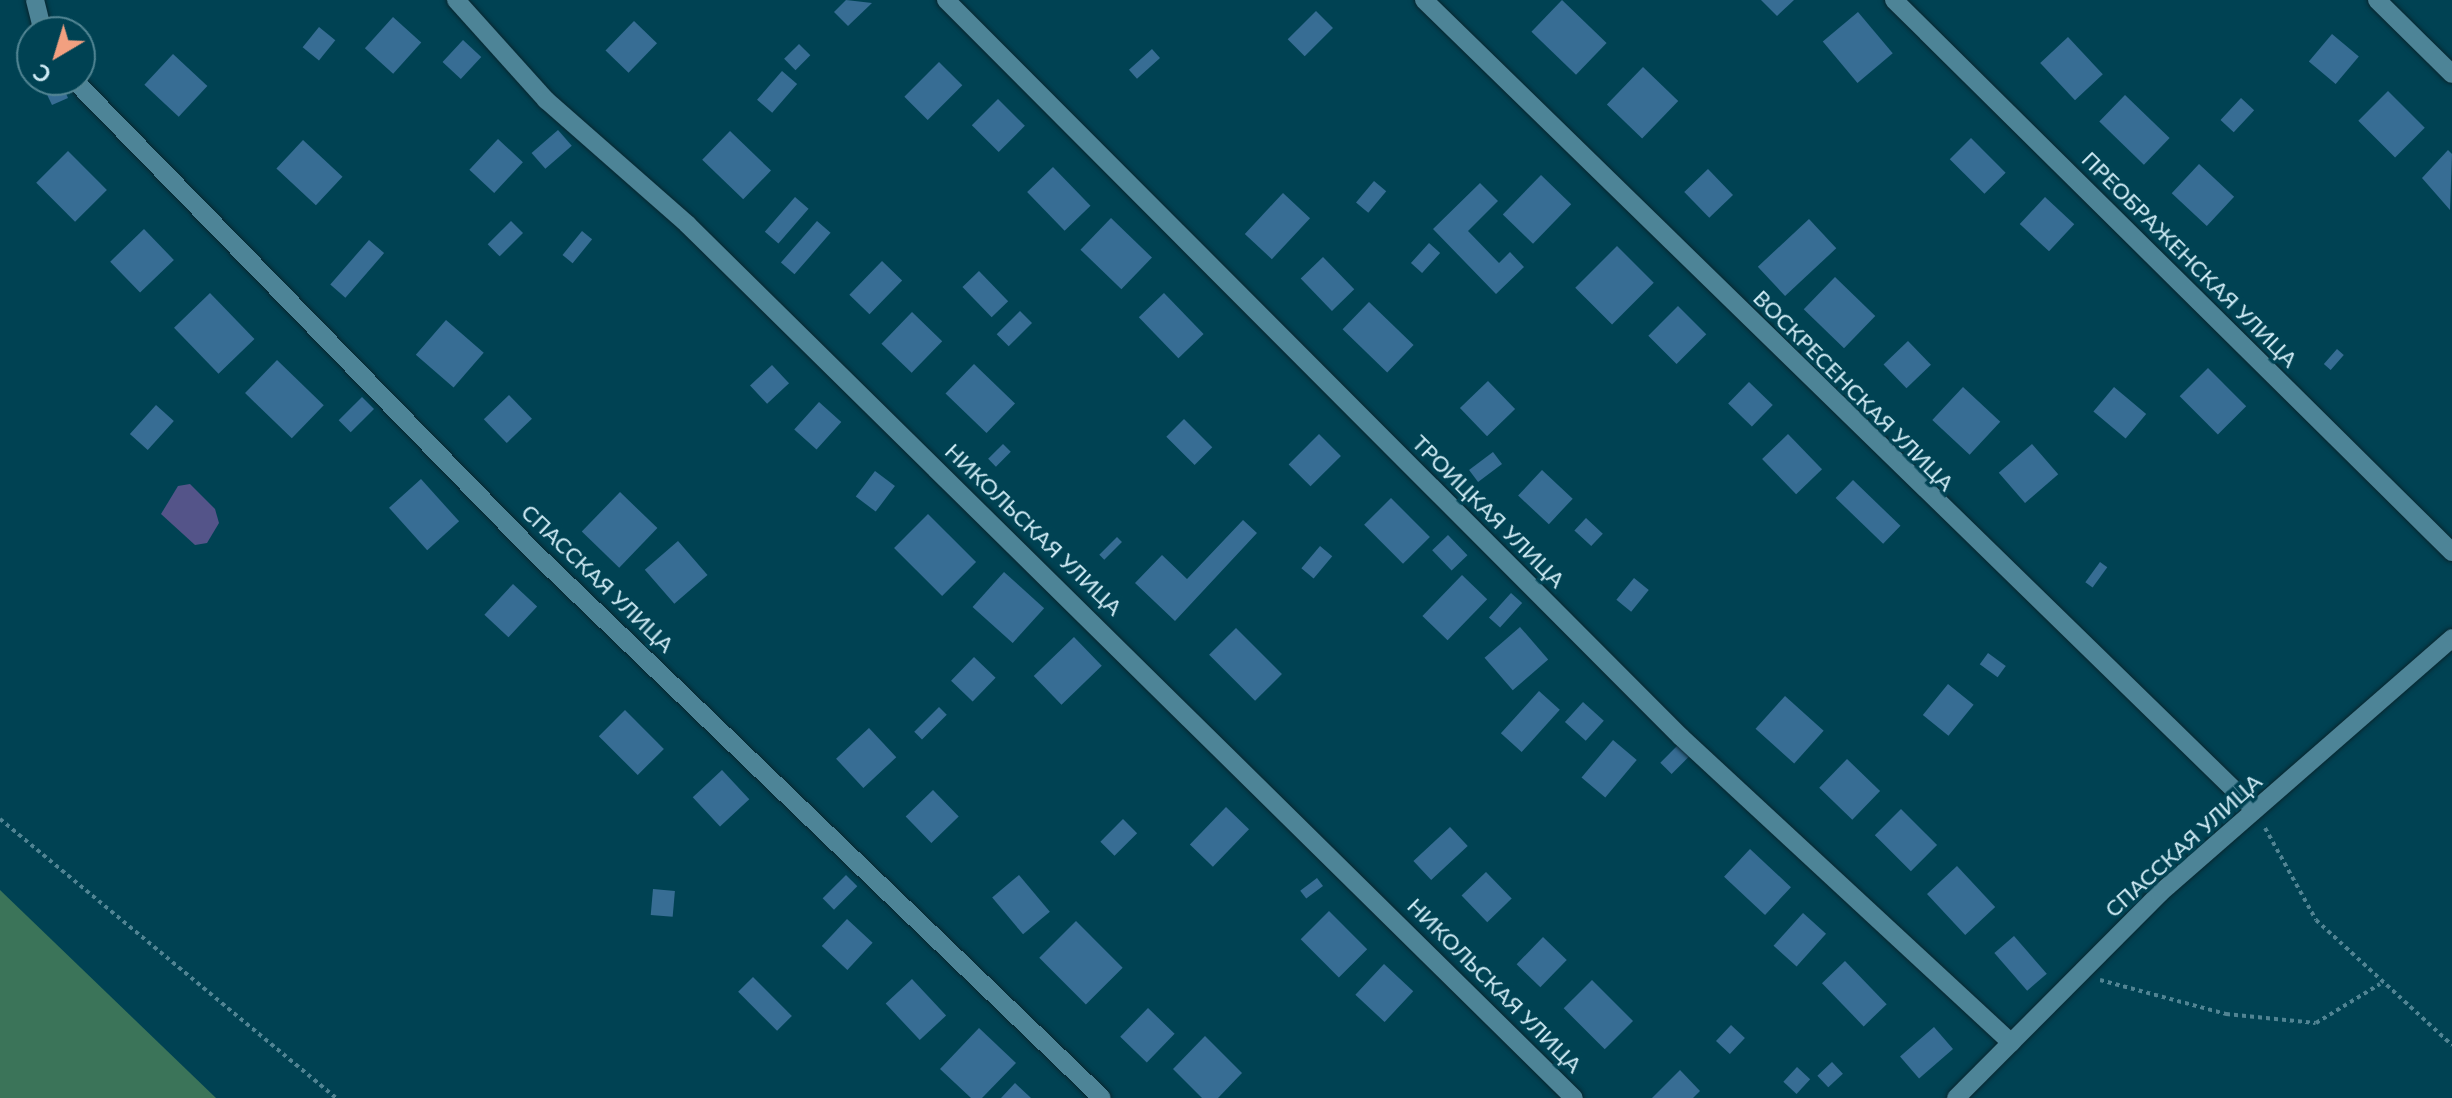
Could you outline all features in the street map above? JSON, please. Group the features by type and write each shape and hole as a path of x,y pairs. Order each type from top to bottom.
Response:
{"street":[{"name":"НИКОЛЬСКАЯ УЛИЦА","path":"456,0 477,31 546,100 709,246 1574,1098"},
{"name":"ТРОИЦКАЯ УЛИЦА","path":"946,0 1681,737 2011,1043"},
{"name":"ВОСКРЕСЕНСКАЯ УЛИЦА","path":"1424,0 2255,810"},
{"name":"ПРЕОБРАЖЕНСКАЯ УЛИЦА","path":"1894,0 2452,552"},
{"path":"2377,0 2452,74"},
{"name":"СПАССКАЯ УЛИЦА","path":"90,96 535,553 1102,1098"},
{"name":"СПАССКАЯ УЛИЦА","path":"1956,1098 2078,976 2255,810 2452,638"}],"path":[{"path":"2255,810 2316,920 2380,984 2452,1045"},
{"path":"0,819 336,1098"},
{"path":"2078,976 2226,1014 2316,1023 2380,984"}],"green space":[{"path":"0,890 216,1098 0,1098"}],"shaded area":[{"path":"190,484 215,509 219,523 207,543 195,545 161,514 178,486"}],"building":[{"path":"846,0 872,3 848,26 834,12"},
{"path":"1562,0 1607,43 1576,75 1531,32"},
{"path":"1761,0 1794,0 1777,16"},
{"path":"1316,11 1333,28 1305,56 1288,39"},
{"path":"1858,12 1893,53 1857,83 1823,42"},
{"path":"393,17 421,42 393,74 365,48"},
{"path":"634,21 657,43 629,73 606,50"},
{"path":"319,27 335,40 319,60 303,47"},
{"path":"2332,34 2359,56 2336,84 2309,62"},
{"path":"2068,37 2103,74 2075,100 2040,63"},
{"path":"463,40 481,57 461,79 443,62"},
{"path":"799,44 810,55 795,70 784,59"},
{"path":"1152,49 1160,58 1137,79 1129,70"},
{"path":"173,54 207,86 179,117 144,85"},
{"path":"939,62 962,85 928,120 904,97"},
{"path":"1643,67 1678,101 1642,138 1607,104"},
{"path":"782,71 797,84 772,113 757,100"},
{"path":"2388,91 2425,128 2395,157 2358,121"},
{"path":"2125,95 2170,138 2144,165 2099,122"},
{"path":"48,96 67,96 68,98 52,105"},
{"path":"2241,98 2254,110 2234,132 2221,120"},
{"path":"998,99 1025,126 999,152 972,125"},
{"path":"558,130 572,146 545,169 532,153"},
{"path":"730,131 771,171 743,199 702,160"},
{"path":"1971,138 2006,173 1984,194 1950,159"},
{"path":"498,139 523,162 494,193 469,170"},
{"path":"303,140 342,177 316,205 276,169"},
{"path":"2448,150 2452,154 2450,210 2422,178"},
{"path":"68,151 107,190 75,222 36,183"},
{"path":"2199,164 2234,197 2207,226 2172,193"},
{"path":"1053,167 1091,206 1065,231 1027,192"},
{"path":"1708,169 1733,195 1709,218 1684,192"},
{"path":"1541,175 1571,204 1533,244 1503,215"},
{"path":"1374,181 1386,191 1368,213 1356,202"},
{"path":"1480,183 1498,201 1468,231 1499,263 1510,252 1524,267 1496,294 1433,229"},
{"path":"1283,193 1310,218 1272,259 1245,234"},
{"path":"795,197 809,209 778,244 765,232"},
{"path":"2045,197 2074,224 2049,251 2020,224"},
{"path":"1111,218 1152,258 1121,289 1080,250"},
{"path":"1809,219 1836,248 1785,296 1758,267"},
{"path":"511,221 523,233 500,256 488,244"},
{"path":"817,221 831,233 795,274 781,263"},
{"path":"144,229 174,260 140,293 110,262"},
{"path":"582,231 592,239 573,263 562,255"},
{"path":"369,240 384,253 345,298 330,285"},
{"path":"1429,243 1440,253 1422,273 1411,263"},
{"path":"1617,246 1654,283 1612,324 1575,288"},
{"path":"1323,257 1354,289 1332,311 1301,279"},
{"path":"882,261 902,280 869,314 849,295"},
{"path":"979,271 1008,301 992,317 962,287"},
{"path":"1835,277 1875,316 1844,348 1804,309"},
{"path":"210,293 254,339 218,374 174,328"},
{"path":"1164,293 1204,334 1178,358 1139,317"},
{"path":"1369,302 1414,345 1387,372 1343,329"},
{"path":"1678,306 1706,334 1677,364 1648,336"},
{"path":"1020,311 1032,323 1009,346 997,334"},
{"path":"912,312 942,341 912,373 881,344"},
{"path":"446,320 484,353 454,388 416,355"},
{"path":"1908,341 1931,365 1906,388 1884,365"},
{"path":"2337,349 2344,355 2331,370 2324,364"},
{"path":"277,360 324,405 292,438 245,393"},
{"path":"974,364 1015,404 987,433 946,393"},
{"path":"772,365 789,383 767,404 750,385"},
{"path":"2208,368 2246,406 2218,434 2180,396"},
{"path":"1488,381 1515,409 1487,436 1460,408"},
{"path":"1749,382 1773,405 1752,427 1728,404"},
{"path":"1963,387 2000,422 1970,455 1932,420"},
{"path":"2114,387 2146,414 2126,439 2093,412"},
{"path":"509,395 532,419 507,443 484,419"},
{"path":"362,397 374,409 351,432 339,420"},
{"path":"819,402 841,422 817,450 794,429"},
{"path":"156,405 174,421 148,450 130,434"},
{"path":"1184,419 1212,447 1195,465 1166,437"},
{"path":"1319,434 1341,456 1311,486 1289,464"},
{"path":"1788,434 1822,469 1796,494 1762,459"},
{"path":"1003,444 1011,452 996,467 988,459"},
{"path":"2032,444 2058,474 2025,503 1999,473"},
{"path":"1493,452 1502,464 1478,482 1469,470"},
{"path":"1542,470 1573,499 1549,524 1518,496"},
{"path":"875,471 895,486 876,512 856,497"},
{"path":"421,479 459,521 427,550 389,508"},
{"path":"1853,480 1900,526 1883,544 1836,498"},
{"path":"620,492 657,528 619,568 582,532"},
{"path":"1391,498 1430,537 1403,564 1364,525"},
{"path":"928,514 976,562 942,596 894,548"},
{"path":"1586,518 1603,534 1591,546 1574,530"},
{"path":"1243,520 1257,533 1175,621 1135,583 1162,555 1187,579"},
{"path":"1448,535 1467,555 1452,570 1432,550"},
{"path":"1117,537 1122,542 1104,560 1099,555"},
{"path":"678,541 708,575 674,604 645,570"},
{"path":"1320,546 1332,556 1314,578 1301,568"},
{"path":"2100,562 2107,567 2093,588 2085,582"},
{"path":"1004,572 1044,608 1013,643 973,607"},
{"path":"1462,575 1487,599 1448,640 1422,616"},
{"path":"1634,578 1649,590 1631,612 1616,600"},
{"path":"513,584 537,607 508,637 484,615"},
{"path":"1511,593 1522,603 1500,628 1489,618"},
{"path":"1520,627 1548,659 1513,690 1485,658"},
{"path":"1236,628 1282,674 1255,701 1209,655"},
{"path":"1074,637 1102,666 1062,705 1034,676"},
{"path":"1988,653 2006,666 1998,677 1980,664"},
{"path":"974,657 996,678 973,702 951,681"},
{"path":"1948,684 1974,705 1948,736 1923,715"},
{"path":"1539,691 1560,710 1522,752 1501,733"},
{"path":"1785,696 1824,731 1794,763 1756,729"},
{"path":"1583,702 1604,721 1586,741 1565,722"},
{"path":"939,707 947,715 922,740 914,732"},
{"path":"625,710 664,749 638,775 599,736"},
{"path":"869,728 896,757 863,788 836,759"},
{"path":"1613,740 1637,760 1605,797 1582,778"},
{"path":"1678,745 1689,756 1672,774 1660,763"},
{"path":"1847,759 1880,791 1852,820 1819,788"},
{"path":"722,770 749,799 720,827 693,797"},
{"path":"933,790 959,817 931,843 906,816"},
{"path":"1226,807 1249,829 1213,867 1190,844"},
{"path":"1901,809 1937,845 1911,871 1875,835"},
{"path":"1123,819 1137,833 1115,856 1100,842"},
{"path":"1450,827 1468,846 1431,880 1413,861"},
{"path":"1750,849 1791,887 1765,915 1724,877"},
{"path":"1957,866 1995,907 1965,935 1927,894"},
{"path":"1486,872 1512,899 1487,922 1462,896"},
{"path":"846,875 857,886 834,910 823,898"},
{"path":"1019,875 1050,912 1023,934 992,897"},
{"path":"1317,878 1323,886 1306,899 1300,891"},
{"path":"653,889 675,891 673,917 651,915"},
{"path":"1329,911 1367,949 1339,977 1301,939"},
{"path":"1803,913 1826,934 1797,966 1774,946"},
{"path":"847,919 873,943 847,970 822,946"},
{"path":"1076,921 1123,968 1086,1004 1039,958"},
{"path":"2014,936 2047,974 2027,991 1994,953"},
{"path":"1543,937 1567,960 1540,987 1517,964"},
{"path":"1845,961 1887,1004 1864,1026 1822,983"},
{"path":"1384,964 1413,991 1385,1022 1355,995"},
{"path":"753,977 792,1016 777,1031 738,992"},
{"path":"912,979 946,1016 920,1040 886,1004"},
{"path":"1592,980 1633,1021 1605,1049 1564,1008"},
{"path":"1148,1008 1175,1034 1147,1062 1120,1037"},
{"path":"1731,1025 1745,1038 1730,1054 1716,1041"},
{"path":"1934,1027 1953,1049 1919,1078 1900,1057"},
{"path":"979,1028 1016,1063 982,1098 971,1098 940,1069"},
{"path":"1205,1036 1242,1073 1218,1098 1202,1098 1173,1069"},
{"path":"1832,1062 1843,1074 1828,1087 1817,1076"},
{"path":"1797,1067 1810,1079 1797,1094 1783,1082"},
{"path":"1680,1070 1700,1091 1693,1098 1652,1098"},
{"path":"1015,1083 1031,1098 1001,1098"}]}
